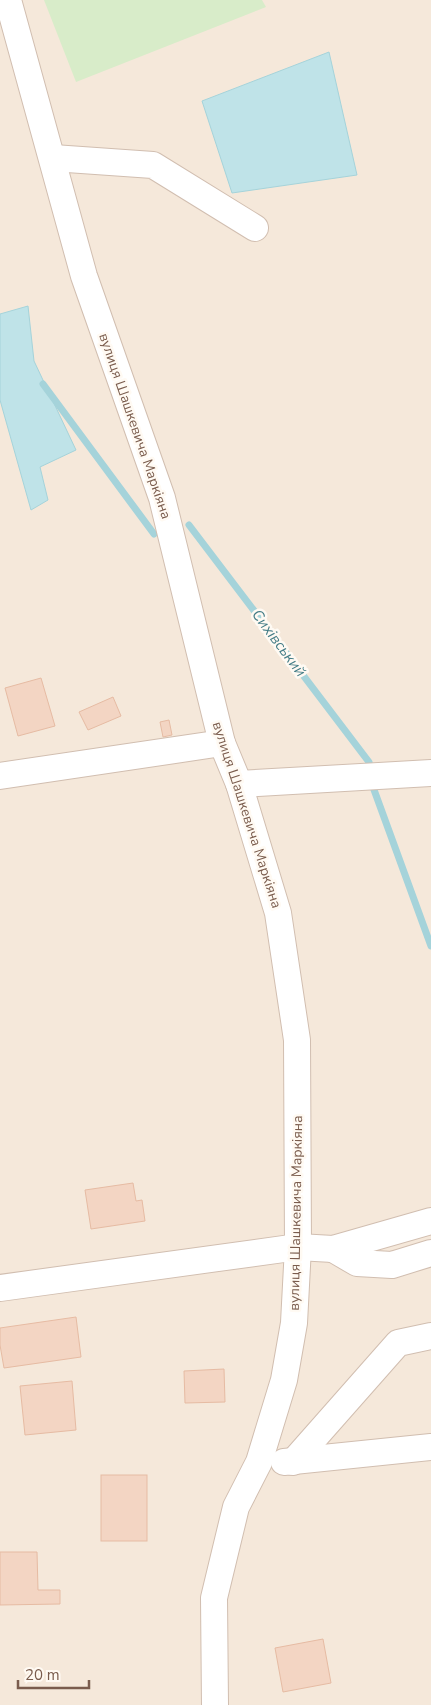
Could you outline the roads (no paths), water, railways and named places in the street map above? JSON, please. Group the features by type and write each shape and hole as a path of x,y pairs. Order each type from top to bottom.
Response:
{"street":[{"name":"вулиця Шашкевича Маркіяна","path":"8,0 84,276 162,498 222,743 239,784 278,913 297,1040 298,1246 294,1323 284,1380 258,1462 236,1507 214,1598 214,1705"},
{"path":"53,158 153,165 255,228"},
{"path":"0,776 222,743"},
{"path":"239,784 431,773"},
{"path":"0,1288 298,1246 333,1249 431,1221"},
{"path":"333,1249 357,1263 392,1265 431,1253"},
{"path":"293,1462 398,1343 431,1336"},
{"path":"258,1462 293,1462 431,1447"}],"water":[{"path":"329,52 357,175 232,193 202,101"},
{"path":"28,306 34,361 76,450 40,467 48,500 31,510 0,400 0,314"}],"waterway":[{"name":"Сихівський","path":"43,384 154,534"},
{"name":"Сихівський","path":"189,525 369,762"},
{"name":"Сихівський","path":"373,787 431,946"}]}
